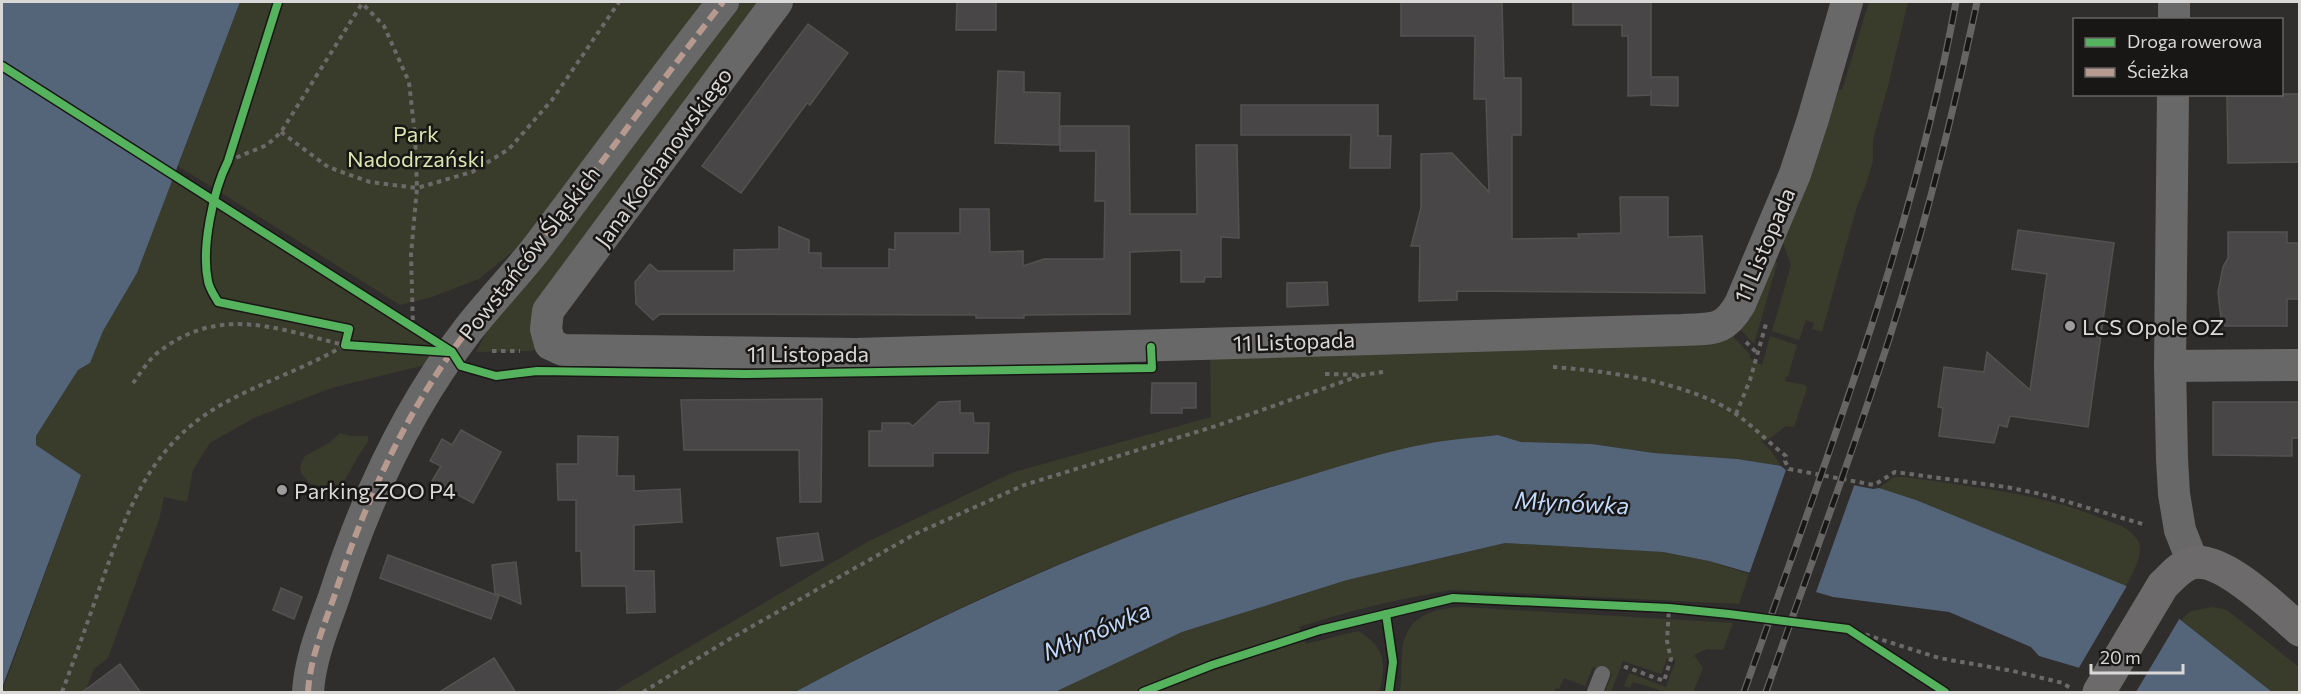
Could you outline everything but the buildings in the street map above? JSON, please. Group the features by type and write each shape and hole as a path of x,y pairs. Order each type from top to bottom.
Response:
{"street":[{"name":"Powstańców Śląskich","path":"308,693 317,645 348,553 380,478 412,414 452,352 535,250 723,2"},
{"name":"Jana Kochanowskiego","path":"548,311 777,2"},
{"name":"11 Listopada","path":"548,311 546,329 550,344 563,350 855,354 1711,328 1723,325 1731,319 1740,304 1795,174 1847,2"},
{"path":"2174,2 2174,18"},
{"path":"2173,96 2170,366 2174,494 2180,530 2193,563"},
{"path":"2170,366 2300,365"},
{"path":"2099,693 2163,585 2176,572 2193,563 2204,562 2230,574 2300,630"}],"lane":[{"path":"1594,693 1602,674"}],"path":[{"path":"228,161 267,145 281,132 362,2 384,26 409,82 417,188 411,254 413,328"},
{"path":"281,132 328,167 370,182 417,188 472,172 509,149 552,100 619,2"},
{"path":"224,170 231,150"},
{"path":"133,383 154,355 204,327 222,323 273,327 346,341 357,346"},
{"path":"404,323 452,352"},
{"path":"62,693 124,520 139,488 153,466 187,429 214,410 346,341"},
{"path":"488,351 524,351"},
{"path":"1551,367 1643,378 1685,391 1736,414 1786,456 1785,461 1789,469 1874,485 1894,472 1906,473 2041,494 2146,525"},
{"path":"643,693 728,640 915,534 1024,485 1216,426 1362,375 1393,371"},
{"path":"1657,608 1679,609"},
{"path":"1623,675 1626,667 1664,681 1671,659 1667,641 1668,609"},
{"path":"1836,628 1848,629 1939,658 2063,683"},
{"path":"1848,629 1878,649"}],"green space":[{"name":"Park Nadodrzański","path":"240,2 777,2 548,311 550,344 531,351 476,352 503,302 533,235 479,279 432,297 400,305 178,166"},
{"path":"1869,2 1908,2 1873,140 1873,160 1857,206 1822,332 1812,329 1814,323 1806,320 1799,340 1772,331 1791,265 1782,240 1819,153 1839,89 1842,90"},
{"path":"174,175 452,352 446,360 331,388 254,418 210,443 193,470 187,502 164,497 159,520 108,658 94,669 85,692 2,692 81,475 36,445 36,436 78,370 90,363 103,331 137,273"},
{"path":"1775,256 1777,264 1754,344 1739,328"},
{"path":"1731,334 1750,355 1750,358 1762,365 1770,336 1797,345 1785,381 1805,385 1807,388 1794,427 1786,426 1768,440 1761,441 1769,448 1781,466 1737,459 1654,453 1593,444 1521,442 1498,435 1389,453 1239,496 1083,554 999,590 895,639 795,692 613,692 869,541 1014,472 1211,417 1210,352"},
{"path":"340,433 350,436 368,436 368,442 342,484 320,486 309,483 301,473 300,466 305,456 329,443"},
{"path":"1894,477 2006,492 2079,510 2117,524 2130,532 2139,544 2137,563 2126,586 1916,500 1879,488"},
{"path":"1505,543 1663,552 1709,561 1749,574 1739,604 1452,590 1375,606 1299,627 1306,644 1358,631 1367,637 1374,643 1382,657 1383,672 1379,692 1055,692 1182,632 1347,580"},
{"path":"1463,607 1733,623 1723,650 1707,649 1694,655 1703,668 1693,692 1666,692 1633,682 1630,688 1624,686 1629,673 1666,687 1676,660 1667,659 1661,674 1623,661 1611,692 1605,692 1612,674 1593,667 1585,686 1564,678 1559,689 1556,688 1554,692 1400,692 1402,651 1404,639 1409,630 1422,616 1431,612"},
{"path":"2213,607 2227,610 2299,667 2299,692 2272,692 2181,620 2191,611"}],"water":[{"path":"2,2 240,2 137,273 103,331 90,363 78,370 36,436 36,445 81,475 2,688"},
{"name":"Młynówka","path":"1498,435 1521,442 1592,444 1654,453 1737,459 1781,466 1788,472 1873,489 1879,488 1916,500 2124,585 2168,610 2272,692 2124,692 2090,671 2039,656 2031,647 1949,612 1833,597 1709,561 1663,552 1505,543 1347,580 1182,632 1055,692 795,692 977,601 1102,547 1166,523 1230,500 1377,455 1435,442"}],"pier":[{"path":"1787,467 1855,483 1815,595 1748,577"},
{"path":"2128,584 2181,616 2136,692 2120,692 2089,674 2077,671"}],"railway":[{"path":"1744,692 1835,436 1891,265 1938,90 1956,2"},
{"path":"1766,692 1860,426 1903,295 1938,170 1977,2"}],"marked path":[{"path":"308,692 311,668 318,644 359,527 389,458 425,392 467,331 534,252 723,2"}],"cycle path":[{"path":"278,2 213,203 206,253 206,268 211,289 218,302 349,329 345,345 449,352"},
{"path":"2,66 452,352 461,366 496,376 537,371 745,374 1152,368 1151,347"},
{"path":"1143,692 1212,665 1320,630 1453,598 1669,608 1848,629 1945,692"},
{"path":"1386,614 1393,662 1389,692"}],"place":[{"name":"LCS Opole OZ","path":"2070,326"},
{"name":"Parking ZOO P4","path":"282,490"}]}
